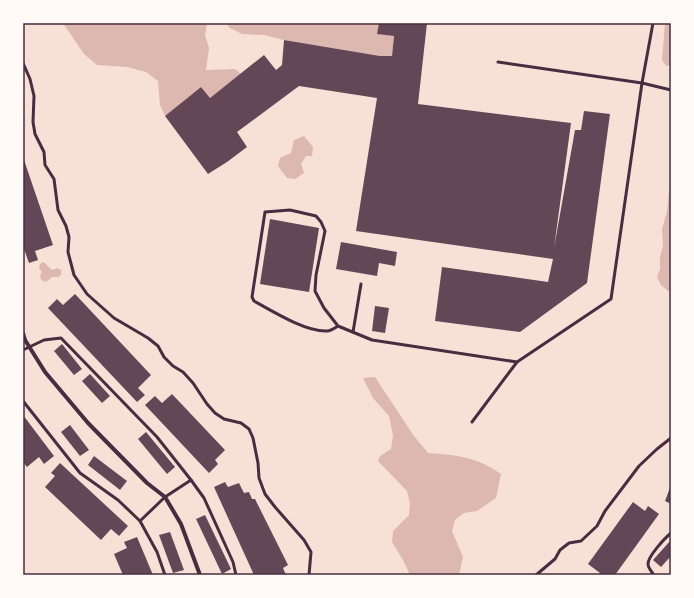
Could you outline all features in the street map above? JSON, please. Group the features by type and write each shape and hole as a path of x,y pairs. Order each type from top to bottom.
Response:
{"street":[{"path":"23,333 46,372 88,423 147,482 165,497 181,524 200,575"}],"lane":[{"path":"472,422 517,362 611,299 642,83 653,23"},
{"path":"498,62 642,83 671,90"},
{"path":"23,63 30,79 34,96 33,122 35,134 44,152 45,165 54,179 58,210 66,226 69,238 68,252 74,275 88,294 114,318 148,338 158,346 164,357 173,366 183,372 193,383 215,413 224,419 241,423 249,429 258,463 259,478 265,494 275,508 304,540 310,552 309,575"},
{"path":"338,326 328,331 310,328 281,316 254,301 252,297 265,212 290,210 316,216 321,222 325,232 316,275 315,291 324,308 338,326 372,340 517,362"},
{"path":"354,332 361,284"},
{"path":"23,350 44,340 60,338 157,438 204,498 233,562 236,575"},
{"path":"23,401 80,473 118,500 140,521 157,552 165,575"},
{"path":"536,575 555,559 560,550 569,543 581,541 597,526 605,511 639,466 671,438"},
{"path":"140,521 165,497 191,480"},
{"path":"654,575 648,564 649,558 664,539 671,533"}],"shaded area":[{"path":"63,23 207,23 205,35 209,48 206,70 235,69 241,74 210,98 201,87 165,116 160,105 158,81 146,72 127,67 97,65 84,54"},
{"path":"226,23 379,23 378,34 394,36 392,56 380,56 284,40 264,35 242,34 230,28"},
{"path":"665,23 671,23 671,65 666,66 662,60"},
{"path":"304,136 313,147 312,156 306,156 301,164 304,173 295,179 287,178 278,166 280,158 291,153 294,140"},
{"path":"669,191 671,191 671,290 668,291 661,285 657,277 660,269 660,257 663,246 662,229 667,211"},
{"path":"43,262 53,270 57,268 61,270 61,275 58,277 52,277 46,282 41,280 40,275 42,272 39,268 40,264"},
{"path":"375,377 414,436 428,453 475,460 501,474 496,498 477,511 464,513 455,520 452,531 463,557 459,575 410,575 392,542 393,531 409,515 410,504 407,491 378,461 380,456 391,449 393,436 389,416 373,398 363,378"}],"building":[{"path":"379,23 427,23 418,104 571,123 554,248 575,130 581,130 584,111 610,114 587,283 520,332 435,321 442,267 548,282 553,259 356,231 377,98 299,86 237,132 247,147 208,174 165,116 201,87 210,98 264,55 276,70 282,65 284,40 380,56 392,56 394,36 377,34"},
{"path":"23,157 53,245 35,251 38,260 29,263 23,246"},
{"path":"270,219 319,228 309,292 260,284"},
{"path":"341,242 397,252 395,266 379,263 377,276 336,269"},
{"path":"75,294 151,375 138,388 145,395 137,402 48,308 57,299 63,305"},
{"path":"375,306 389,308 385,333 372,331"},
{"path":"62,344 82,369 74,375 54,351"},
{"path":"90,374 110,396 102,403 82,381"},
{"path":"172,394 225,450 215,460 218,464 209,473 145,405 155,396 162,403"},
{"path":"23,415 54,456 44,464 39,457 27,467 23,462"},
{"path":"70,425 89,450 80,456 61,432"},
{"path":"146,432 175,467 167,474 138,439"},
{"path":"94,456 127,481 120,490 88,465"},
{"path":"60,463 128,526 119,536 111,529 101,540 45,487 55,476 51,473"},
{"path":"225,482 228,487 239,483 244,493 249,492 252,499 255,499 288,565 283,568 286,575 254,575 214,487"},
{"path":"671,485 671,504 665,501"},
{"path":"633,502 645,511 648,506 659,514 615,575 598,575 600,573 588,564"},
{"path":"205,515 231,569 222,574 196,519"},
{"path":"170,532 184,570 173,573 159,535"},
{"path":"137,537 153,575 123,575 114,554 127,548 124,542"},
{"path":"671,540 671,556 661,567 653,560"}]}
